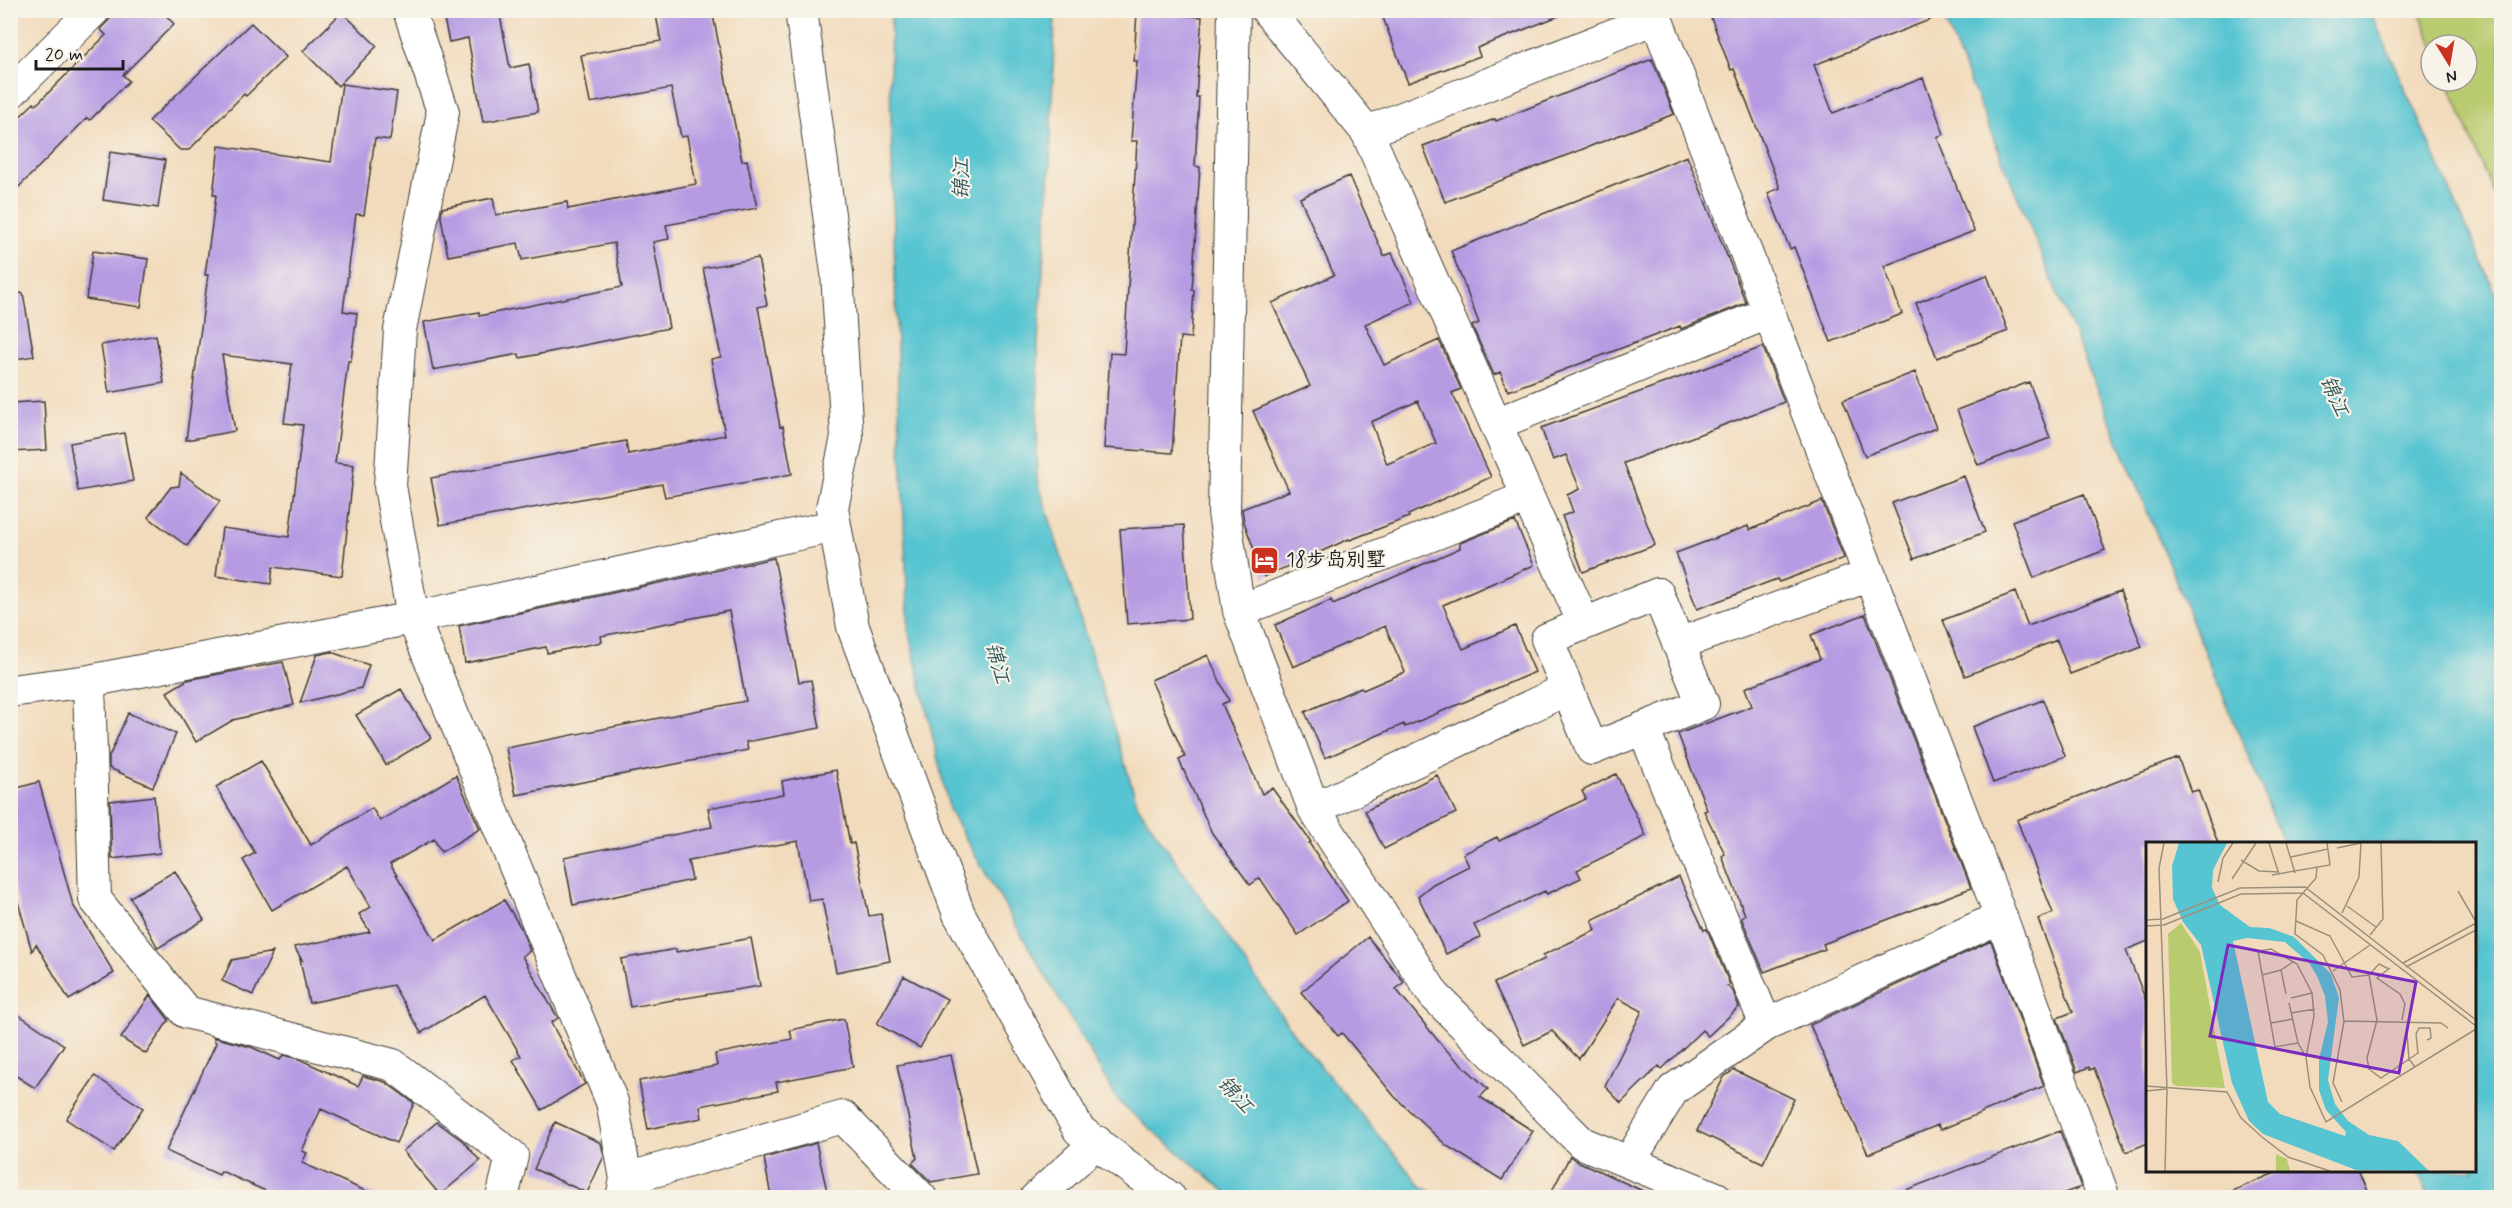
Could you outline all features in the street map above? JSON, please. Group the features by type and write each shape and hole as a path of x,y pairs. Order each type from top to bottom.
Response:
{"street":[{"path":"10,93 93,10"},
{"path":"409,10 444,112 400,330 390,486 413,618 612,1102 624,1188 843,1117 921,1197"},
{"path":"801,10 837,273 847,437 832,508 853,627 958,914 1079,1130 1170,1197"},
{"path":"1234,10 1224,513 1239,611 1314,809 1434,995 1582,1143 1716,1197"},
{"path":"1267,10 1367,132 1584,624"},
{"path":"1367,132 1656,18 1868,576 2001,917 2104,1197"},
{"path":"1496,424 1768,313"},
{"path":"1239,611 1528,497"},
{"path":"10,691 89,681 413,618 835,526"},
{"path":"1678,644 1868,576"},
{"path":"1658,594 1678,644 1703,704 1592,749 1547,639 1658,594"},
{"path":"89,681 95,899 102,908 186,1012 393,1065 512,1156 502,1197"},
{"path":"1314,809 1567,689"},
{"path":"1643,728 1766,1025"},
{"path":"1629,1162 1673,1090 1766,1025 2001,917"},
{"path":"1035,1197 1097,1142"}],"green space":[{"path":"2419,11 2501,11 2501,211 2453,93 2479,93 2479,33 2428,33"}],"water":[{"name":"锦江","path":"891,11 1055,11 1050,167 1038,342 1037,478 1138,806 1296,1037 1421,1186 1440,1197 1232,1197 1119,1102 950,812 909,633 898,389 890,82"},
{"name":"锦江","path":"1941,11 2370,11 2501,305 2501,1197 2429,1197 2418,1172 2476,1172 2476,842 2284,842"}],"building":[{"path":"119,10 161,10 174,24 123,75 129,81 90,120 87,118 10,196 10,126 34,103 36,105 106,35 100,29"},
{"path":"442,10 499,10 510,68 529,64 538,112 483,122 468,38 449,42"},
{"path":"655,10 712,10 742,161 747,160 757,208 666,225 669,239 653,242 669,328 520,358 519,354 433,370 424,322 479,312 479,316 622,287 614,243 522,260 518,243 448,256 441,217 442,208 493,198 496,215 567,202 568,209 696,184 687,136 681,137 671,88 590,103 581,55 661,41"},
{"path":"1380,10 1569,10 1569,12 1477,48 1480,56 1408,83"},
{"path":"1708,10 1950,10 1950,12 1814,65 1833,113 1923,78 1944,134 1937,137 1974,231 1884,266 1902,314 1831,342 1794,247 1790,249 1768,193 1780,188 1734,69 1731,70"},
{"path":"342,12 377,46 338,86 303,51"},
{"path":"1137,12 1202,17 1196,97 1199,97 1195,166 1200,167 1191,338 1180,337 1172,453 1104,448 1110,353 1124,354 1137,141 1131,141 1137,61 1134,61"},
{"path":"251,23 286,57 246,96 244,94 189,150 180,150 149,121"},
{"path":"1652,59 1674,114 1445,202 1423,146 1495,119 1496,121"},
{"path":"342,84 397,92 390,140 375,138 364,215 356,214 343,311 357,313 351,361 348,361 335,463 354,465 342,576 273,567 271,584 216,576 222,528 289,537 303,425 284,423 292,364 222,355 235,431 186,440 208,275 205,275 216,195 213,195 219,146 331,162"},
{"path":"110,152 165,160 158,208 103,200"},
{"path":"1687,156 1746,303 1681,329 1680,326 1508,391 1500,372 1494,375 1472,326 1479,323 1451,251"},
{"path":"1349,176 1384,256 1392,253 1414,302 1365,324 1384,365 1439,340 1461,389 1452,393 1491,477 1408,515 1409,517 1349,539 1264,577 1244,522 1242,509 1289,491 1253,411 1310,386 1272,303 1334,275 1300,198","holes":["1418,401 1436,443 1387,464 1371,422"]},
{"path":"93,251 148,259 141,307 86,299"},
{"path":"758,258 767,305 758,307 780,427 783,426 792,474 665,497 662,484 440,525 431,478 626,441 628,454 725,435 711,359 721,357 703,268"},
{"path":"1987,275 2008,331 1937,358 1916,303"},
{"path":"23,293 34,356 10,360 10,294"},
{"path":"156,335 164,383 109,393 101,345"},
{"path":"1763,347 1784,402 1624,463 1655,545 1583,572 1562,516 1573,512 1567,495 1580,489 1566,455 1553,460 1541,428"},
{"path":"1915,372 1936,428 1865,456 1843,400"},
{"path":"2029,382 2050,438 1978,465 1957,410"},
{"path":"44,401 47,450 10,452 10,403"},
{"path":"124,433 133,481 78,491 70,443"},
{"path":"181,473 220,501 187,546 148,517 171,487 179,486"},
{"path":"1964,476 1985,532 1914,559 1892,503"},
{"path":"2084,494 2105,550 2034,578 2012,521"},
{"path":"1822,501 1844,558 1779,582 1777,579 1697,609 1676,553 1748,526 1749,530"},
{"path":"1515,521 1534,565 1443,605 1463,649 1515,626 1535,672 1325,758 1305,712 1361,687 1363,690 1405,672 1385,626 1293,667 1275,625 1331,600 1333,604 1460,548 1460,543"},
{"path":"1184,525 1190,619 1127,624 1120,529"},
{"path":"774,558 799,682 811,680 820,728 746,742 748,750 516,795 506,748 746,701 729,611 601,636 602,642 547,653 546,647 465,663 459,626"},
{"path":"2120,591 2142,647 2070,674 2057,640 1965,676 1943,620 2015,592 2028,626"},
{"path":"1865,614 1971,888 1823,944 1825,949 1764,972 1741,917 1745,915 1722,856 1725,854 1704,811 1707,810 1678,734 1752,706 1745,688 1820,659 1811,635"},
{"path":"331,652 369,665 361,688 300,703 317,655"},
{"path":"1208,655 1229,701 1222,704 1262,794 1272,788 1311,842 1309,843 1348,901 1298,935 1260,878 1250,885 1212,833 1179,760 1185,757 1151,680"},
{"path":"283,662 294,705 233,720 196,742 167,692 187,680"},
{"path":"401,689 431,738 386,765 356,715"},
{"path":"2043,700 2065,756 1993,783 1972,727"},
{"path":"128,713 176,734 153,787 109,768 109,757"},
{"path":"2178,758 2191,792 2198,790 2218,842 2146,842 2146,942 2126,950 2146,1001 2146,1144 2126,1152 2094,1068 2090,1070 2089,1067 2077,1072 2057,1018 2073,1012 2038,919 2053,913 2017,820"},
{"path":"261,761 311,845 372,808 380,821 456,775 480,829 441,852 434,839 390,864 435,940 504,900 521,928 530,951 522,956 558,1018 551,1023 585,1084 542,1110 513,1060 521,1056 485,995 421,1033 393,985 309,1003 300,959 302,960 294,947 370,932 359,914 371,907 347,866 272,910 243,860 255,853 216,787"},
{"path":"836,770 850,844 854,843 869,916 881,914 890,961 836,972 822,899 809,901 798,841 688,861 692,880 573,905 564,857 712,827 708,808 784,794 782,781"},
{"path":"1616,774 1646,836 1577,870 1581,878 1547,894 1545,891 1474,925 1480,937 1446,954 1418,896 1433,884 1469,866 1463,854 1497,837 1499,841 1586,799 1582,791"},
{"path":"1437,775 1456,813 1384,849 1365,811"},
{"path":"39,782 73,905 114,973 69,1000 36,944 32,951 10,874 10,790"},
{"path":"154,796 160,853 112,859 110,801"},
{"path":"175,871 204,920 158,948 130,897"},
{"path":"1679,877 1704,930 1707,929 1730,985 1727,986 1733,991 1739,1007 1708,1036 1702,1030 1662,1069 1659,1066 1621,1103 1605,1086 1642,1011 1618,998 1579,1059 1552,1031 1524,1045 1494,983 1545,959 1543,955 1596,930 1592,920"},
{"path":"1368,937 1404,982 1396,989 1444,1048 1488,1089 1480,1097 1533,1131 1502,1180 1447,1146 1395,1097 1342,1033 1338,1036 1301,992"},
{"path":"751,938 760,986 630,1007 621,959 676,949 676,952"},
{"path":"1991,941 2044,1086 1940,1130 1938,1125 1868,1154 1810,1025"},
{"path":"273,952 253,995 222,981 232,960"},
{"path":"904,976 947,999 920,1048 877,1024"},
{"path":"150,995 169,1020 146,1054 121,1038"},
{"path":"10,1009 64,1045 35,1088 10,1072"},
{"path":"844,1019 853,1067 776,1082 778,1091 700,1106 702,1118 648,1129 639,1081 717,1066 715,1054 792,1039 790,1030"},
{"path":"213,1037 251,1047 280,1060 283,1055 299,1059 358,1086 363,1076 385,1082 414,1103 396,1143 321,1109 302,1151 307,1153 302,1163 379,1197 279,1197 221,1171 219,1175 166,1151 216,1043"},
{"path":"951,1055 977,1174 931,1182 912,1163 917,1158 897,1065"},
{"path":"1734,1070 1794,1099 1763,1163 1697,1131 1724,1077"},
{"path":"95,1076 143,1108 114,1151 66,1119"},
{"path":"437,1122 464,1142 480,1161 440,1195 403,1151"},
{"path":"555,1122 601,1143 604,1156 587,1193 534,1169"},
{"path":"2060,1131 2081,1187 2053,1197 1890,1196"},
{"path":"816,1143 827,1191 792,1197 771,1197 764,1158"},
{"path":"1570,1156 1575,1160 1656,1197 1549,1197"},
{"path":"2277,1172 2359,1172 2370,1197 2218,1197"}],"place":[{"name":"18步岛别墅","path":"1265,560"}]}
